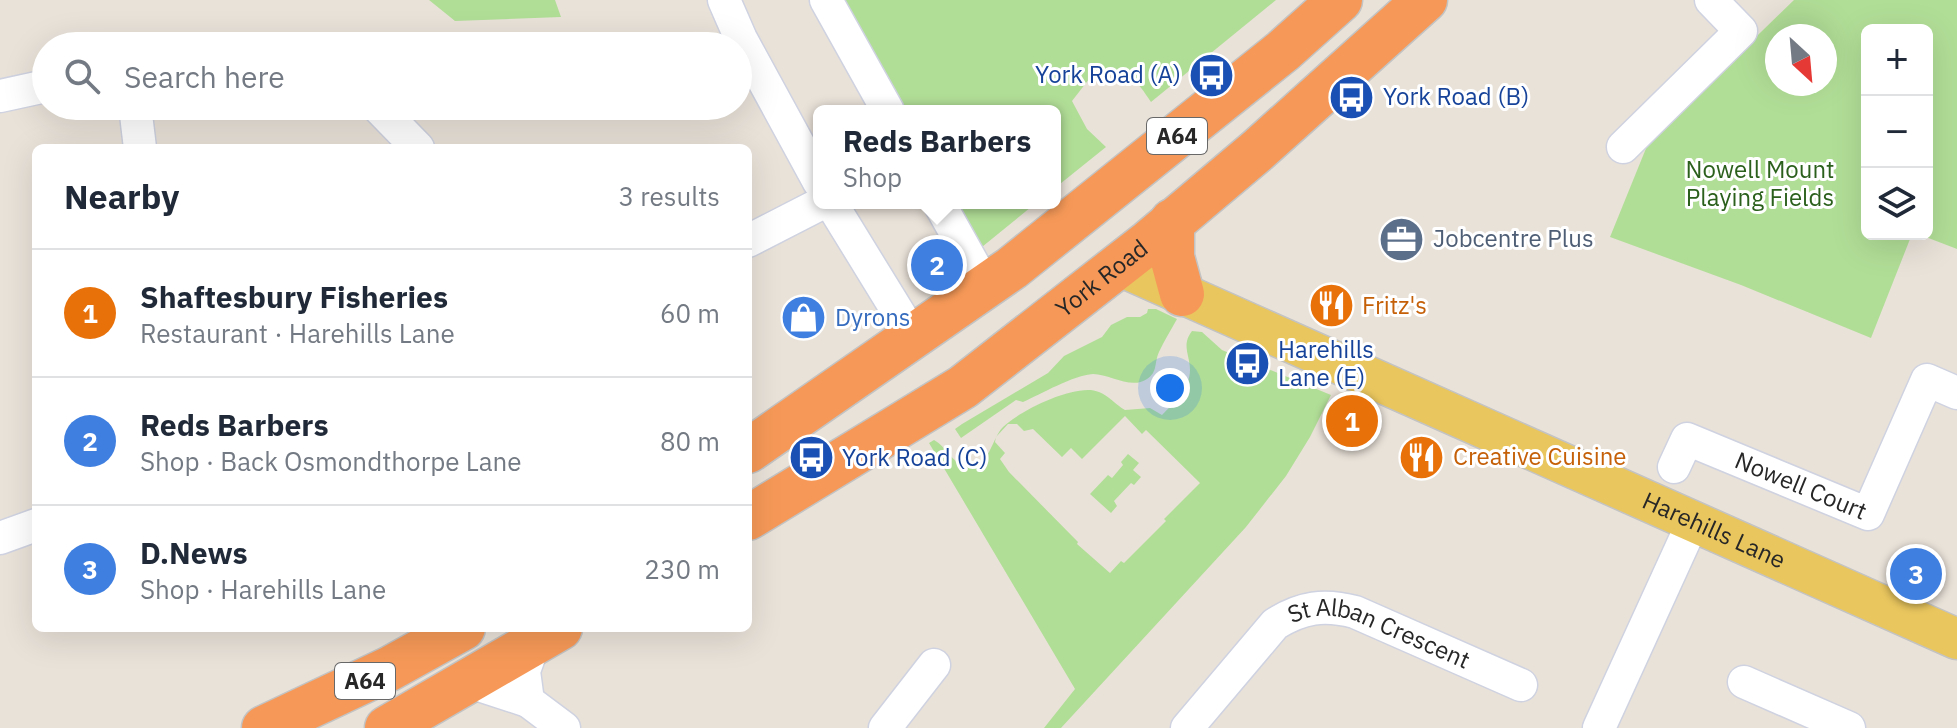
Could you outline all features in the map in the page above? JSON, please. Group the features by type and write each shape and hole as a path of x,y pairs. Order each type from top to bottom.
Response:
{"highway":[{"name":"A64","path":"752,448 999,278 1283,51 1340,0"},
{"name":"York Road","path":"752,516 963,387 1120,266 1258,150 1425,0"},
{"path":"1172,221 1172,257 1182,294"},
{"path":"999,278 1078,258 1120,266"},
{"path":"914,338 928,357 952,365 1010,350"},
{"name":"A64","path":"264,728 389,669 456,632"},
{"name":"A64","path":"390,727 547,636"}],"main road":[{"name":"Harehills Lane","path":"1120,266 1956,636"}],"street":[{"path":"724,0 738,32"},
{"path":"826,0 885,105"},
{"path":"1623,147 1741,31 1711,0"},
{"path":"752,59 813,171"},
{"path":"0,96 32,89"},
{"path":"137,120 140,144"},
{"path":"391,120 414,144"},
{"path":"752,239 813,208"},
{"path":"835,209 914,338"},
{"path":"944,209 999,278"},
{"name":"Nowell Court","path":"1674,467 1687,439 1868,514 1927,380 1957,393"},
{"path":"1599,728 1693,522"},
{"path":"0,538 32,526"},
{"name":"St Alban Crescent","path":"1190,727 1275,624 1293,613 1313,607 1335,606 1355,612 1521,685"},
{"path":"528,701 524,671 547,636"},
{"path":"885,728 934,665"},
{"path":"470,682 528,701 564,728"},
{"path":"1744,682 1842,727"}],"green space":[{"path":"429,0 555,0 561,17 455,21"},
{"path":"839,0 1276,0 1151,102 1139,85 1127,76 1093,74 1072,101 1087,129 1106,147 1061,183 1061,105 897,105"},
{"name":"Nowell Mount Playing Fields","path":"1794,0 1957,0 1957,249 1933,240 1933,24 1861,24 1861,240 1910,240 1871,338 1741,285 1610,237 1649,141 1765,28 1765,96 1837,96 1837,24 1769,24"},
{"path":"954,209 1029,209 977,251"},
{"path":"1148,309 1156,309 1177,319 1159,352 1153,373 1147,379 1134,383 1100,375 1085,375 1023,402 1016,400 961,438 955,429 1048,373 1064,356 1102,337 1111,325 1127,317 1140,317"},
{"path":"1192,331 1202,332 1222,350 1331,395 1286,476 1246,527 1061,728 1044,728 1075,689 929,443 934,440 957,462 967,466 981,462 996,438 995,442 1005,453 1000,459 1009,472 1077,544 1110,573 1166,521 1164,519 1200,483 1146,430 1142,434 1125,416 1082,459 1071,448 1062,457 1033,429 1024,431 1017,424 1008,424 997,436 1003,427 1022,413 1063,394 1077,391 1099,392 1125,410 1150,408 1162,415 1187,383 1190,370 1189,336"},
{"path":"1128,454 1139,463 1133,470 1141,477 1114,501 1117,506 1111,513 1090,494 1108,475 1112,478"}],"place":[{"name":"York Road (A)","path":"1212,75"},
{"name":"York Road (B)","path":"1352,97"},
{"name":"Jobcentre Plus","path":"1402,239"},
{"name":"Reds Barbers","path":"937,265"},
{"name":"Fritz's","path":"1331,306"},
{"name":"Dyrons","path":"804,318"},
{"name":"Harehills Lane (E)","path":"1247,364"},
{"name":"Shaftesbury Fisheries","path":"1352,421"},
{"name":"Creative Cuisine","path":"1422,457"},
{"name":"York Road (C)","path":"811,458"},
{"name":"D.News","path":"1916,574"}]}
